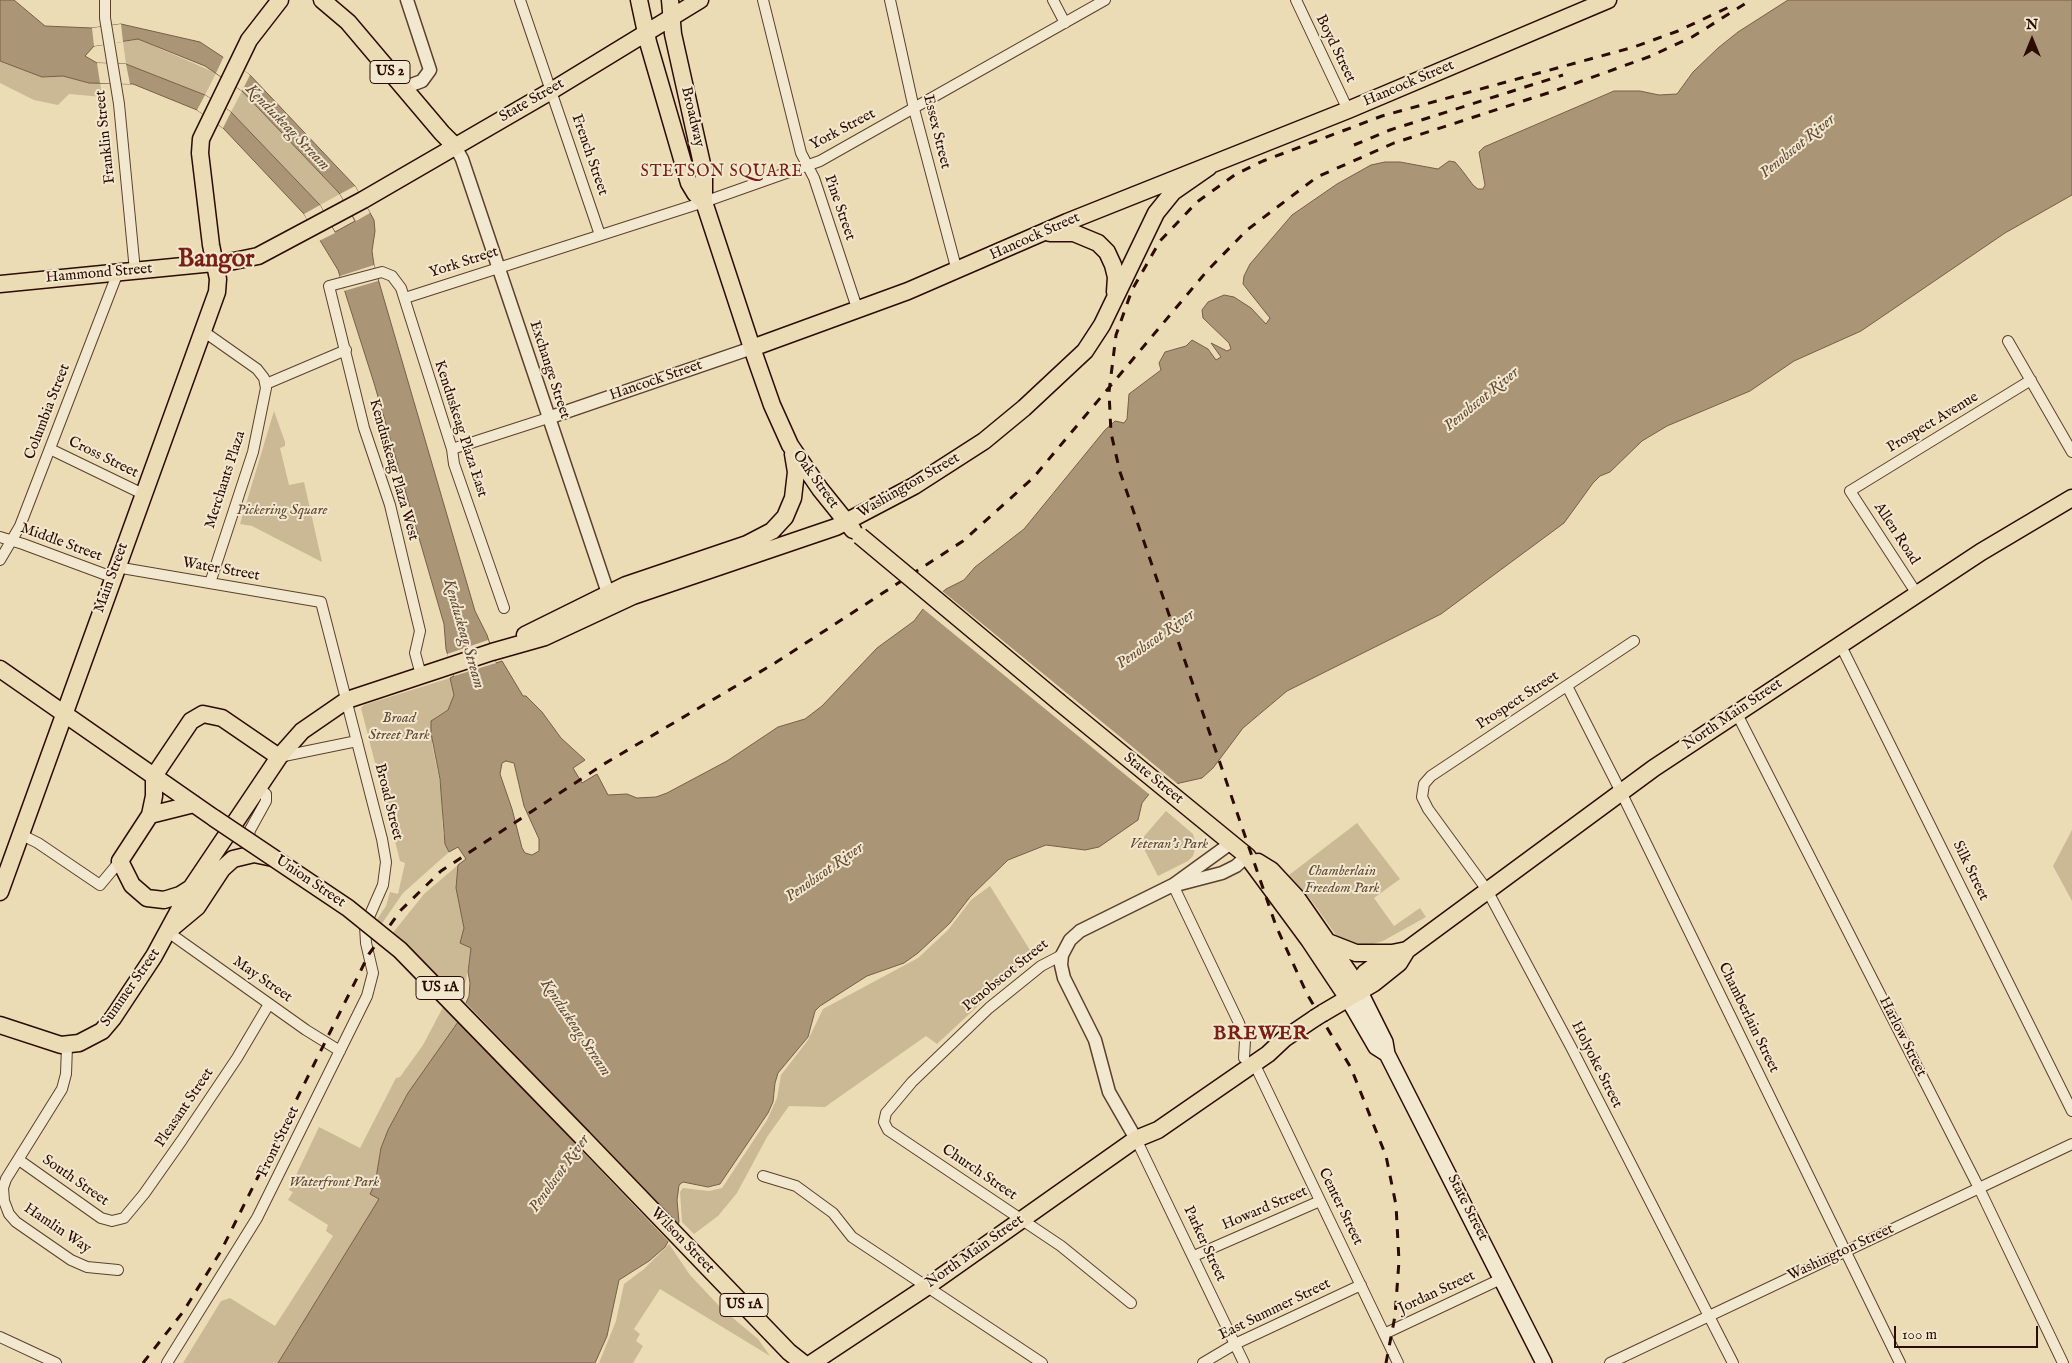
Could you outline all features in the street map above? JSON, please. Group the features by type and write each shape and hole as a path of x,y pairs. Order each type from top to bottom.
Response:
{"main road":[{"name":"Main Street","path":"0,892 114,572 218,289 200,148 201,139 252,35 280,0"},
{"name":"US 2","path":"322,0 348,22 402,88 455,146"},
{"name":"Broadway","path":"639,0 646,33 689,183 695,194 704,202"},
{"name":"Broadway","path":"670,0 673,34 702,165 704,202"},
{"name":"State Street","path":"355,204 551,91 700,0"},
{"name":"Hancock Street","path":"752,348 858,311 1035,236 1348,110 1608,0"},
{"name":"Washington Street","path":"610,600 667,584 846,522 914,486 955,461 998,430 1085,351 1098,333 1144,234 1161,205 1179,186 1208,167"},
{"name":"Oak Street","path":"704,202 772,405 790,445 815,483 846,522 860,536 1059,702"},
{"name":"Hammond Street","path":"0,284 251,258 355,204"},
{"path":"1035,236 1052,233 1074,233 1098,243 1107,252 1115,271 1114,299"},
{"name":"Washington Street","path":"279,758 308,726 347,700 492,652 610,600 655,574 747,544 772,531 788,510 795,491 795,465 790,445"},
{"name":"North Main Street","path":"812,1363 925,1288 1136,1139 1158,1130 1249,1061 1272,1051 1284,1039 1354,991 1399,952 1621,792 1736,712 1981,552 2072,498"},
{"name":"Union Street","path":"0,670 358,916 405,954 583,1138"},
{"name":"State Street","path":"1059,702 1247,856 1266,867 1280,879 1328,942 1354,991 1376,1047 1387,1054 1544,1363"},
{"path":"190,888 169,898 151,900 134,889 120,861 150,815 154,796 154,776 191,721 203,714 222,718 279,758"},
{"name":"US 1A","path":"259,788 279,758"},
{"name":"Summer Street","path":"67,1046 90,1039 108,1024 168,932 190,888 259,788"},
{"path":"150,815 194,804"},
{"name":"US 1A","path":"168,932 197,907 226,865 237,857 259,854 277,860"},
{"name":"State Street","path":"1247,856 1309,940 1354,991"},
{"path":"1328,942 1356,953 1399,952"},
{"path":"0,1025 42,1040 67,1046"},
{"name":"Wilson Street","path":"583,1138 789,1352 803,1363"}],"street":[{"name":"Franklin Street","path":"105,0 106,26 116,84 135,271"},
{"path":"402,88 422,81 430,70 407,0"},
{"name":"French Street","path":"520,0 600,235"},
{"name":"Pine Street","path":"763,0 801,153 814,178 858,311"},
{"name":"Essex Street","path":"890,0 914,109 956,271"},
{"path":"1053,0 1065,23"},
{"name":"York Street","path":"405,298 704,202 820,161 1105,0"},
{"name":"Boyd Street","path":"1296,0 1348,110"},
{"name":"Exchange Street","path":"455,146 462,159 610,600"},
{"name":"Columbia Street","path":"0,560 12,541 50,449 118,272"},
{"name":"Kenduskeag Plaza East","path":"376,273 387,273 392,276 405,298 415,336 452,449 454,464 504,608"},
{"name":"Kenduskeag Plaza West","path":"376,273 329,286 364,428 390,505 420,631 415,653 421,675"},
{"path":"203,331 257,369 266,384 346,350"},
{"path":"2008,341 2072,452"},
{"name":"Hancock Street","path":"452,449 752,348"},
{"name":"Prospect Avenue","path":"1850,491 2031,380"},
{"name":"Merchants Plaza","path":"210,583 253,452 266,384"},
{"name":"Cross Street","path":"50,449 143,494"},
{"name":"Allen Road","path":"1850,491 1916,594"},
{"name":"Middle Street","path":"0,538 114,572"},
{"name":"Water Street","path":"114,572 210,583 321,602"},
{"name":"Broad Street","path":"321,602 382,839 386,862 383,884 367,920"},
{"name":"Prospect Street","path":"1422,789 1431,776 1634,641"},
{"name":"Silk Street","path":"1840,644 2072,1111"},
{"name":"Chamberlain Street","path":"1567,686 1621,792 1900,1363"},
{"name":"Harlow Street","path":"1736,712 1979,1188 2063,1363"},
{"path":"279,758 357,741"},
{"path":"259,788 266,794 266,800 250,830 251,842 367,920"},
{"name":"Holyoke Street","path":"1422,789 1422,797 1428,808 1487,890 1571,1047 1733,1363"},
{"path":"20,834 38,843 100,885 120,861"},
{"path":"1173,885 1231,843"},
{"path":"1173,885 1222,873 1236,866 1247,856"},
{"name":"Penobscot Street","path":"884,1122 886,1113 912,1082 978,1019 1041,966 1062,955 1070,940 1086,927 1173,885"},
{"name":"Center Street","path":"1173,885 1239,1023 1249,1061 1320,1201 1398,1363"},
{"name":"Front Street","path":"166,1363 257,1218 364,1004 373,981 373,969 365,934 367,920"},
{"name":"May Street","path":"168,932 269,1004 340,1050"},
{"path":"1062,955 1064,978 1095,1040 1109,1092 1136,1139"},
{"name":"Pleasant Street","path":"116,1221 127,1215 144,1194 232,1065 269,1004"},
{"path":"19,1160 62,1089 66,1074 67,1046"},
{"name":"Church Street","path":"884,1122 888,1130 1072,1254 1131,1303"},
{"name":"Parker Street","path":"1136,1139 1244,1363"},
{"name":"Washington Street","path":"1610,1363 2072,1144"},
{"name":"South Street","path":"19,1160 101,1218 116,1221"},
{"name":"Hamlin Way","path":"19,1160 6,1179 3,1188 4,1201 12,1218 78,1264 118,1270"},
{"path":"763,1176 796,1186 833,1213 852,1238 925,1288 1042,1363"},
{"name":"Howard Street","path":"1194,1256 1320,1201"},
{"name":"Jordan Street","path":"1384,1334 1502,1278"},
{"name":"East Summer Street","path":"1203,1363 1235,1344 1360,1285"},
{"path":"0,1337 56,1363"}],"green space":[{"path":"138,39 216,73 205,95 126,64 123,42"},
{"path":"0,61 42,77 63,76 89,83 100,83 103,97 69,94 58,105 34,100 0,83"},
{"path":"242,91 340,194 320,205 231,112"},
{"name":"Pickering Square","path":"274,411 285,442 285,446 280,448 289,485 304,482 322,562 252,526 240,524"},
{"name":"Broad Street Park","path":"450,678 454,695 452,703 448,710 436,717 432,744 441,788 443,833 449,852 403,893 374,935 376,921 386,906 390,892 398,894 405,863 400,861 361,708 364,705"},
{"name":"Veteran's Park","path":"1166,811 1193,834 1196,845 1193,856 1188,861 1158,876 1140,841"},
{"name":"Chamberlain Freedom Park","path":"1357,823 1400,879 1374,898 1394,926 1420,908 1426,917 1383,941 1369,945 1354,945 1336,935 1311,900 1289,875"},
{"path":"2072,830 2072,901 2053,866"},
{"name":"Waterfront Park","path":"458,865 456,888 464,928 460,943 471,947 466,980 451,1015 458,1022 408,1093 388,1130 381,1148 375,1184 371,1194 379,1199 278,1363 183,1363 221,1301 230,1298 275,1326 333,1236 326,1231 328,1225 288,1200 293,1192 289,1190 319,1127 360,1148 396,1078 400,1077 423,1045 451,992 392,934 424,894"},
{"path":"990,886 1033,955 937,1044 926,1036 825,1107 789,1106 767,1137 737,1193 718,1216 694,1234 682,1222 680,1192 683,1188 709,1191 722,1188 767,1120 777,1098 781,1075 808,1040 823,1009 918,958 948,930 971,900"},
{"path":"669,1244 690,1275 721,1308 758,1339 770,1356 660,1289 634,1329 640,1334 636,1341 643,1346 633,1363 599,1363 616,1321 624,1284 644,1269"}],"water":[{"path":"0,0 14,0 45,26 92,28 121,24 200,42 250,75 355,186 374,220 375,231 372,251 374,265 475,611 487,635 496,663 502,661 523,696 526,696 542,712 561,738 585,760 573,768 582,783 597,774 608,795 627,794 637,798 656,797 667,793 727,761 778,727 805,719 822,706 877,648 914,621 923,609 946,589 964,580 975,567 1024,529 1105,430 1115,421 1124,423 1127,419 1129,394 1161,370 1159,363 1165,352 1186,346 1192,340 1208,349 1216,360 1221,357 1211,343 1227,351 1231,349 1229,343 1203,318 1202,310 1208,302 1224,295 1234,297 1251,308 1266,324 1270,318 1243,284 1244,276 1250,264 1292,215 1337,184 1371,165 1385,162 1400,162 1438,169 1449,161 1455,162 1473,185 1478,189 1483,189 1485,185 1479,152 1484,147 1614,91 1640,91 1659,95 1677,94 1693,72 1718,48 1738,32 1788,0 2072,0 2072,195 2005,233 1861,331 1794,361 1750,391 1667,426 1642,441 1610,472 1600,476 1593,483 1564,523 1441,614 1287,691 1243,728 1213,768 1202,778 1153,789 1142,803 1138,820 1099,847 1085,850 1046,845 1008,860 970,897 950,923 918,953 904,963 867,976 820,1006 815,1011 808,1037 778,1073 773,1102 768,1113 720,1184 708,1187 683,1182 679,1185 677,1200 679,1222 665,1247 649,1261 619,1280 607,1336 595,1363 278,1363 379,1199 370,1194 375,1184 381,1148 388,1130 408,1093 458,1022 469,996 470,983 468,972 471,948 460,943 464,928 456,888 458,865 466,859 458,847 449,852 445,844 440,779 431,733 431,721 448,710 454,695 450,678 454,676 446,649 444,624 374,383 338,270 304,214 223,128 197,110 133,84 89,83 63,76 42,77 0,61","holes":["138,39 205,66 242,91 340,194 355,221 335,232 320,205 231,112 205,95 126,64 97,63 85,56 94,46","506,761 514,763 524,806 539,839 539,851 532,855 525,853 522,848 512,809 500,774 502,763"]}],"pier":[{"path":"121,24 123,42 94,46 92,28"},
{"path":"224,56 250,75 242,91 216,73"},
{"path":"97,63 126,64 130,84 100,83"},
{"path":"205,95 231,112 223,128 197,110"},
{"path":"355,186 370,213 356,221 340,194"},
{"path":"320,205 335,233 319,241 304,214"},
{"path":"374,265 378,281 344,291 340,276"},
{"path":"941,590 1179,785 1154,792 1150,795 921,607"},
{"path":"488,640 496,663 454,676 447,654"},
{"path":"464,1001 680,1226 670,1243 456,1019"}],"railway":[{"path":"143,1363 183,1312 221,1251 369,954 401,910 441,871 604,764 775,663 963,541 1033,478 1207,271 1247,230 1317,177 1394,143 1557,90 1651,56 1692,37 1751,0"},
{"path":"1386,1363 1395,1316 1399,1261 1396,1205 1386,1156 1351,1068 1307,994 1276,926 1120,472 1111,433 1109,392 1116,335 1132,290 1160,241 1197,202 1236,174 1263,161 1382,116 1634,47 1678,31 1729,7"},
{"path":"1354,145 1390,130 1563,75"}],"district":[{"name":"STETSON SQUARE","path":"722,173"},
{"name":"Bangor","path":"216,261"},
{"name":"BREWER","path":"1261,1035"}],"water label":[{"name":"Kenduskeag Stream","path":"287,128"},
{"name":"Penobscot River","path":"1798,147"},
{"name":"Penobscot River","path":"1482,400"},
{"name":"Kenduskeag Stream","path":"463,634"},
{"name":"Penobscot River","path":"1156,640"},
{"name":"Penobscot River","path":"825,873"},
{"name":"Kenduskeag Stream","path":"575,1028"},
{"name":"Penobscot River","path":"560,1174"}]}
